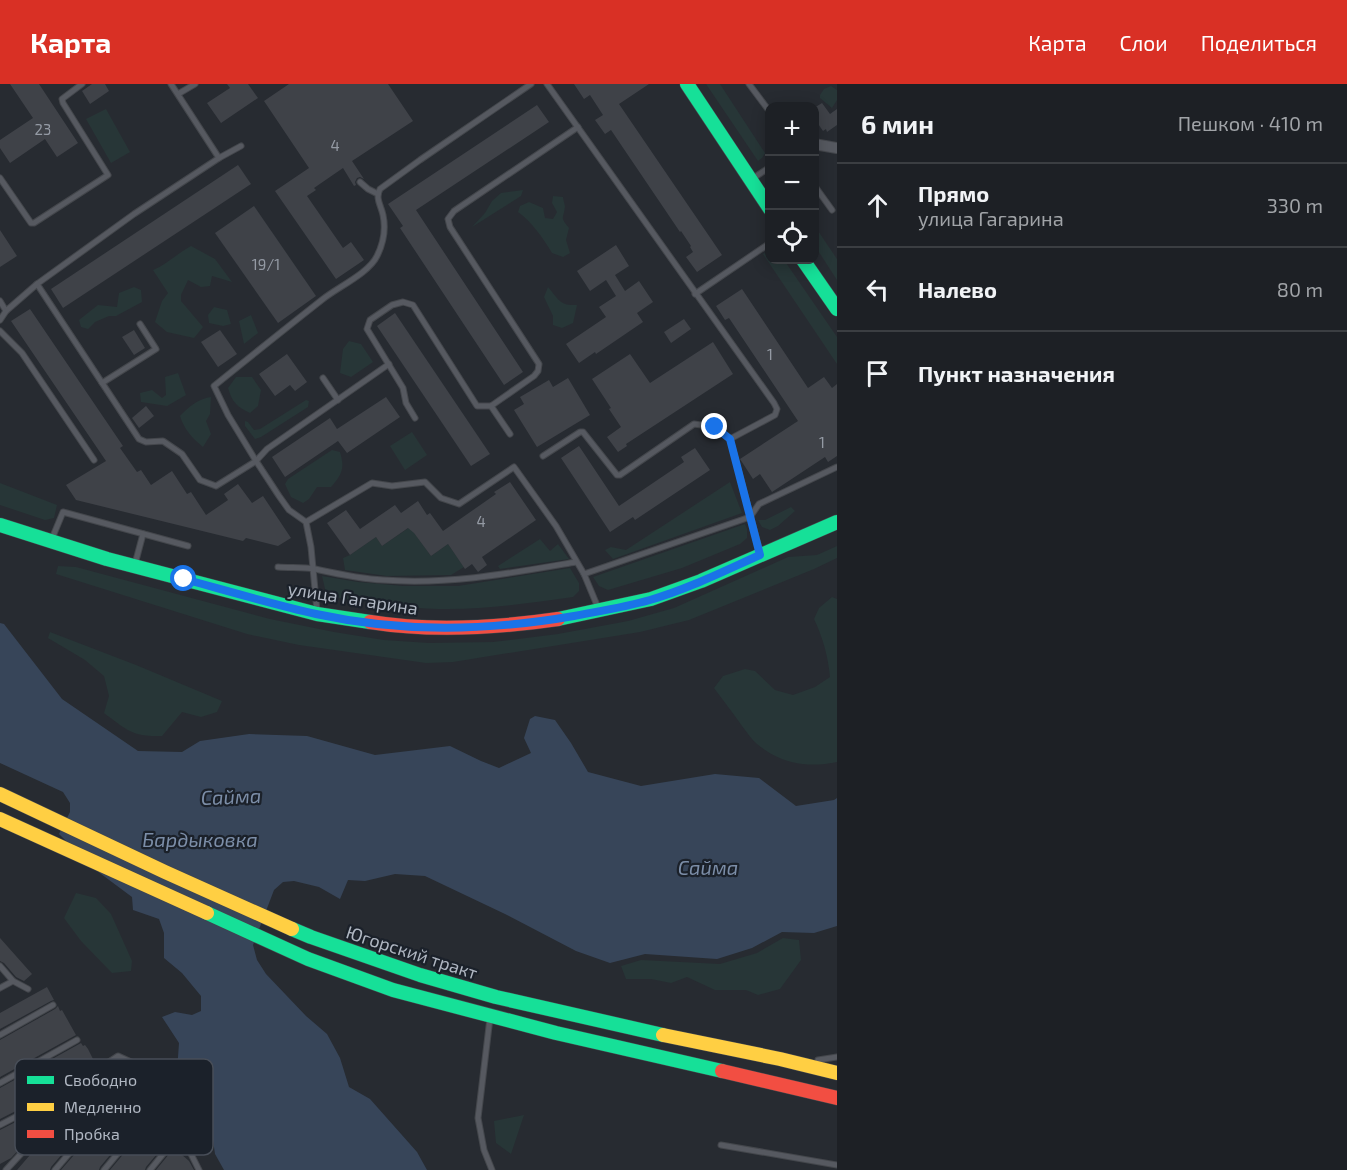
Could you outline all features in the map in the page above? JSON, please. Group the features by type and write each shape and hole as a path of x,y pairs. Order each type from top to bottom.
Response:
{"main road":[{"path":"687,84 765,202"},
{"path":"806,264 837,309"},
{"name":"улица Гагарина","path":"0,525 134,566 317,614 419,627 476,628 546,620 651,599 701,581 837,522"},
{"name":"Югорский тракт","path":"0,794 165,872 311,937 420,975 496,997 837,1073"},
{"path":"5,821 308,959 393,990 490,1017 837,1098"}],"street":[{"path":"819,145 837,148"}],"lane":[{"path":"0,178 31,223 34,223 108,175 63,103 62,99 82,84"},
{"path":"171,84 219,158"},
{"path":"178,94 195,84"},
{"path":"317,614 311,547 306,522 289,510 228,415 214,386 326,297 364,271 376,259 383,238 383,215 378,200 380,189 531,84"},
{"path":"547,84 774,403 777,409 775,415 730,439"},
{"path":"749,84 765,105"},
{"path":"415,418 406,403 403,388 367,329 370,320 392,305 403,302 413,305 477,406 491,406 534,376 539,364 450,227 448,219 454,211 578,127"},
{"path":"0,320 6,311 37,284 134,214 241,146"},
{"path":"750,180 765,170"},
{"path":"360,182 378,194"},
{"path":"819,192 832,210"},
{"path":"695,294 765,246"},
{"path":"37,284 139,439 146,442 164,441 182,454 200,480 216,486 256,461 267,449 389,364"},
{"path":"0,301 6,311"},
{"path":"102,384 156,349 140,324"},
{"path":"0,331 22,353 94,460"},
{"path":"323,378 338,400"},
{"path":"491,406 510,434"},
{"path":"543,456 583,432 616,475 694,424 715,427 730,439 760,555"},
{"path":"306,522 372,483 392,486 425,482 441,498 459,504 514,467 556,526 584,574 599,611"},
{"path":"584,574 750,517 759,504 837,467"},
{"path":"51,542 63,512 188,546"},
{"path":"134,566 143,534"},
{"path":"278,567 313,569 343,576 383,580 455,580 503,575 576,562"},
{"path":"0,966 13,981 28,989"},
{"path":"0,988 13,981"},
{"path":"0,1035 53,1005"},
{"path":"490,1017 478,1118 484,1150 492,1170"},
{"path":"43,1059 77,1040"},
{"path":"780,1059 821,1060 837,1057"},
{"path":"0,1083 15,1075"},
{"path":"0,1125 15,1117"},
{"path":"721,1145 837,1165"},
{"path":"6,1170 20,1155"},
{"path":"55,1170 68,1155"},
{"path":"104,1170 116,1155"},
{"path":"150,1170 162,1155"},
{"path":"192,1155 200,1170"}],"shaded area":[{"path":"706,84 720,84 765,153 758,161"},
{"path":"831,86 837,90 837,100 832,108 820,98 824,89"},
{"path":"106,109 130,152 111,163 86,119"},
{"path":"523,190 521,196 472,227 501,193"},
{"path":"553,196 563,197 565,206 563,219 569,228 566,240 570,253 563,257 552,253 537,231 518,212 520,206 529,202 543,208 545,218 553,219 557,212 552,203"},
{"path":"819,232 837,259 837,280 819,252"},
{"path":"191,246 215,259 232,282 212,276 210,286 201,287 188,280 181,295 181,301 203,327 194,338 167,332 155,322 162,301 168,293 153,270"},
{"path":"770,264 787,264 837,337 837,364"},
{"path":"134,287 141,290 142,302 116,316 109,316 95,322 88,329 81,327 79,320 98,305 117,307 119,293"},
{"path":"548,287 563,303 577,305 573,323 562,328 553,325 553,316 544,297"},
{"path":"214,307 227,310 231,324 223,326 209,323 208,315"},
{"path":"251,315 258,333 244,344 239,321"},
{"path":"349,341 361,344 373,362 351,377 340,373 343,349"},
{"path":"178,373 186,395 167,406 141,402 140,393 152,390 162,398 166,395 165,377"},
{"path":"236,377 252,377 261,390 258,406 250,413 236,404 228,388"},
{"path":"211,397 210,414 206,421 211,434 203,447 189,433 180,416 194,404"},
{"path":"306,400 309,401 308,407 261,437 255,439 245,426 245,421 254,430 260,429"},
{"path":"412,432 427,455 405,470 390,446"},
{"path":"332,450 340,452 342,467 340,475 331,487 317,487 309,499 303,503 291,497 285,484 288,479"},
{"path":"730,482 742,513 613,559 605,550 611,547 626,550"},
{"path":"0,483 57,505 54,518 45,520 0,505"},
{"path":"791,507 795,511 770,530 762,527 758,520 765,520"},
{"path":"745,524 747,538 740,544 682,568 608,590 599,586 593,577"},
{"path":"410,527 431,556 448,544 464,567 451,575 387,576 345,570 343,558 376,537 382,546"},
{"path":"540,539 550,551 558,544 569,559 500,569 498,566"},
{"path":"837,546 837,558 689,620 640,632 453,662 426,663 299,645 247,634 56,574 58,566 76,567 270,619 384,640 429,643 493,642 558,634 628,621 674,608 788,557 817,555"},
{"path":"570,568 579,583 579,591 573,597 506,606 456,609 413,607 334,597 326,593 322,576 403,586 458,586"},
{"path":"832,597 837,599 837,762 816,765 795,763 766,751 755,742 714,688 723,676 745,669 755,671 775,690 793,695 815,687 830,677 825,647 814,619 819,608"},
{"path":"50,632 222,701 217,712 201,717 182,712 162,736 137,734 104,713 109,696 104,676 85,660 48,638"},
{"path":"76,893 96,898 111,914 132,961 131,971 112,973 81,941 64,918"},
{"path":"783,938 799,940 801,960 780,989 758,995 746,990 715,990 687,977 671,983 651,979 626,979 621,966 641,960 720,964 757,953"},
{"path":"524,1115 511,1154 496,1143 494,1121"}],"water":[{"path":"0,623 4,624 62,699 138,751 182,752 200,741 249,734 307,736 375,755 450,746 499,768 531,753 524,738 530,719 535,716 555,720 588,772 641,786 715,774 759,778 796,806 837,798 837,926 814,933 782,932 752,948 717,959 645,954 610,963 576,951 425,876 395,874 365,881 348,880 340,899 319,887 294,881 283,882 274,890 253,945 257,960 266,974 306,1016 327,1034 340,1058 349,1087 370,1099 417,1152 427,1170 224,1170 215,1154 213,1140 213,1059 178,1059 179,1043 162,1017 175,1012 192,1015 201,1011 201,996 182,973 164,958 164,933 159,919 133,910 132,897 93,868 59,834 70,812 70,803 63,792 0,763"}],"building":[{"path":"10,84 39,84 78,143 57,157 45,139 10,163 0,148 0,140 33,118"},
{"path":"92,84 105,84 109,91 90,104 82,91"},
{"path":"227,84 248,84 258,98 221,123 207,103 230,88"},
{"path":"289,84 388,84 413,121 352,161 364,179 357,178 356,185 354,186 343,168 314,188 316,190 307,196 343,248 351,242 364,260 336,279 275,191 309,168 264,101"},
{"path":"574,84 649,84 619,104 722,255 697,272 686,257 693,252 691,246 611,130 605,134 595,120 603,115 590,95 584,99"},
{"path":"822,103 830,114 837,109 837,125 827,132 826,129 823,131 819,125 819,105"},
{"path":"537,105 549,122 416,210 523,372 504,385 400,228 403,226 388,204"},
{"path":"238,165 251,184 63,308 51,289"},
{"path":"254,206 316,296 278,323 215,233"},
{"path":"0,230 17,256 0,267"},
{"path":"616,245 629,266 615,275 625,291 639,281 653,302 637,313 643,322 579,363 566,344 606,317 599,307 616,296 606,280 590,291 577,271"},
{"path":"742,289 808,388 824,377 832,388 837,384 837,456 828,462 825,457 772,492 760,474 753,479 740,459 798,421 729,318 725,320 716,306"},
{"path":"30,309 123,446 120,448 137,472 141,470 151,485 172,471 187,494 191,492 206,515 228,500 224,494 238,484 252,503 263,496 291,538 278,546 246,538 243,541 76,500 66,485 106,461 11,321"},
{"path":"395,313 490,454 471,466 377,326"},
{"path":"684,319 691,329 671,343 664,332"},
{"path":"134,330 145,348 134,355 122,337"},
{"path":"220,330 237,354 218,367 201,342"},
{"path":"713,342 733,374 626,444 627,446 618,452 607,437 621,427 592,379 630,354 650,383"},
{"path":"287,354 307,382 295,391 290,385 275,396 259,374"},
{"path":"568,378 590,415 537,447 514,410 524,404 520,397 549,380 553,387"},
{"path":"386,397 400,417 347,453 338,441 285,477 272,457 330,418 337,429"},
{"path":"146,406 154,416 139,428 132,418"},
{"path":"579,446 619,506 684,462 681,457 695,448 710,470 635,520 633,517 610,532 561,458"},
{"path":"510,482 536,520 482,557 487,565 478,572 472,564 465,569 448,544 431,556 408,528 382,546 376,537 350,555 327,523 346,510 360,529 395,505 401,513 418,501 427,515 430,513 443,531"},
{"path":"0,938 32,974 24,981 16,977 0,961"},
{"path":"47,987 54,1000 0,1029 0,1013"},
{"path":"58,1006 60,1011 62,1010 76,1035 33,1059 15,1059 15,1069 0,1077 0,1040"},
{"path":"81,1043 88,1049 93,1059 52,1059"},
{"path":"15,1080 15,1111 0,1119 0,1088"},
{"path":"15,1122 15,1154 0,1164 0,1130"},
{"path":"30,1155 61,1155 50,1170 17,1170"},
{"path":"74,1155 110,1155 99,1170 61,1170"},
{"path":"123,1155 156,1155 145,1170 110,1170"},
{"path":"168,1155 182,1155 194,1170 156,1170"}],"traffic: fast":[{"path":"687,84 765,201"},
{"path":"806,264 837,309"},
{"path":"558,619 651,599 701,581 837,522"},
{"path":"0,525 107,559 317,614 370,622"},
{"path":"207,913 308,959 393,990 556,1033 722,1071"},
{"path":"292,929 420,975 496,997 663,1035"}],"traffic: slow":[{"path":"0,794 292,929"},
{"path":"0,819 207,913"},
{"path":"663,1035 837,1073"}],"traffic: jam":[{"path":"370,622 417,627 464,628 558,619"},
{"path":"722,1071 837,1098"}],"route":[{"path":"184,579 317,614 375,623 430,628 476,628 556,619 651,599 701,581 760,555 730,439 715,427"}],"water label":[{"name":"Сайма","path":"231,796"},
{"name":"Бардыковка","path":"200,839"},
{"name":"Сайма","path":"708,867"}]}
